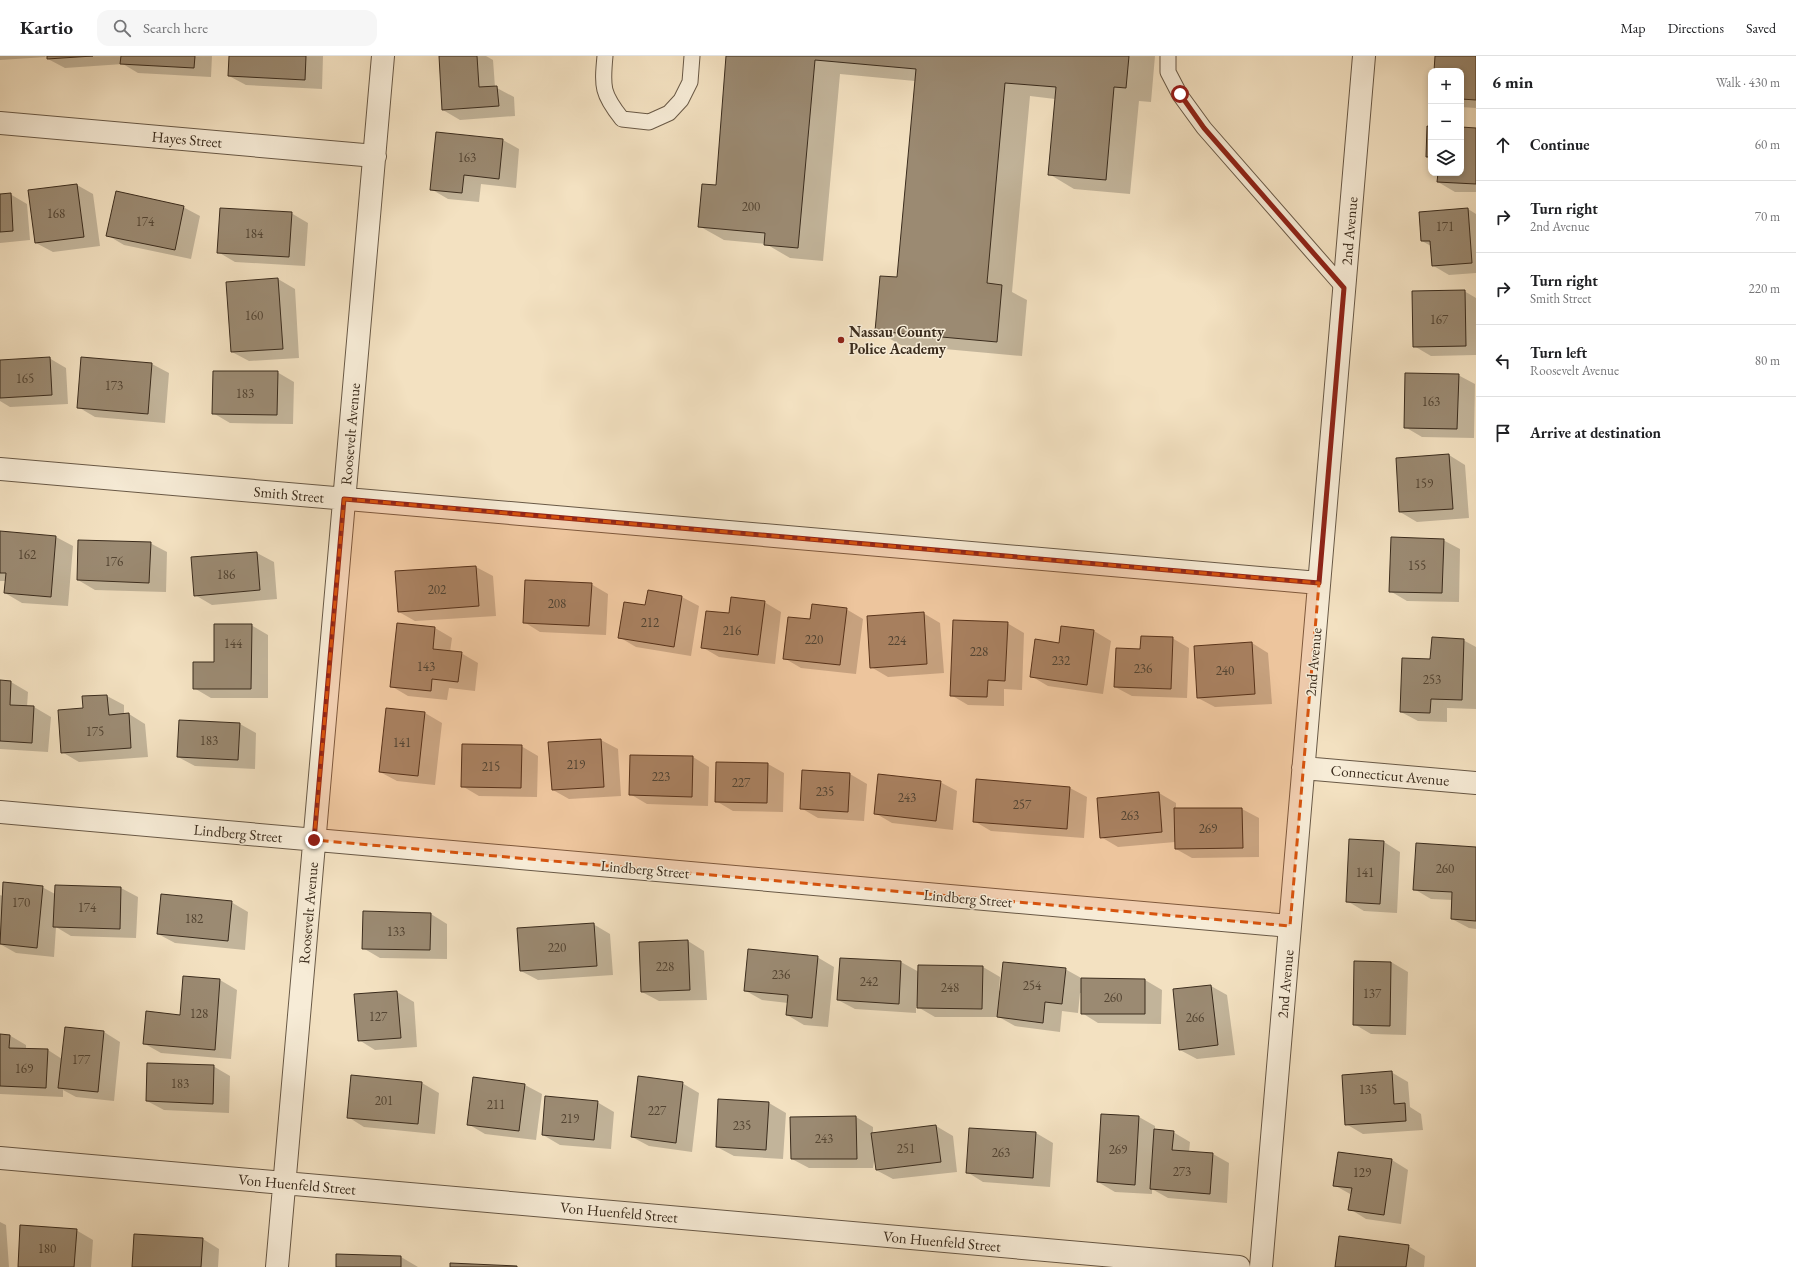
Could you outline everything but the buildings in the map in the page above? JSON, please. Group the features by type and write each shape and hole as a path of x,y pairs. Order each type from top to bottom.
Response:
{"street":[{"name":"Roosevelt Avenue","path":"276,1267 383,56"},
{"name":"2nd Avenue","path":"1261,1267 1364,56"},
{"name":"Hayes Street","path":"0,123 374,156"},
{"name":"Smith Street","path":"0,469 1319,583"},
{"name":"Connecticut Avenue","path":"1303,768 1476,783"},
{"name":"Lindberg Street","path":"0,812 1290,926"},
{"name":"Von Huenfeld Street","path":"0,1158 1239,1267"}],"lane":[{"path":"605,56 603,82 608,102 622,119 648,122 668,113 681,100 690,82 692,56"},
{"path":"1168,56 1168,72 1180,94 1204,128 1344,288"}],"highlighted area":[{"path":"344,499 1319,583 1290,926 314,840"}],"place":[{"name":"Nassau County Police Academy","path":"841,340"}],"route":[{"path":"314,840 344,499 1319,583 1344,288 1204,128 1180,94"}]}
